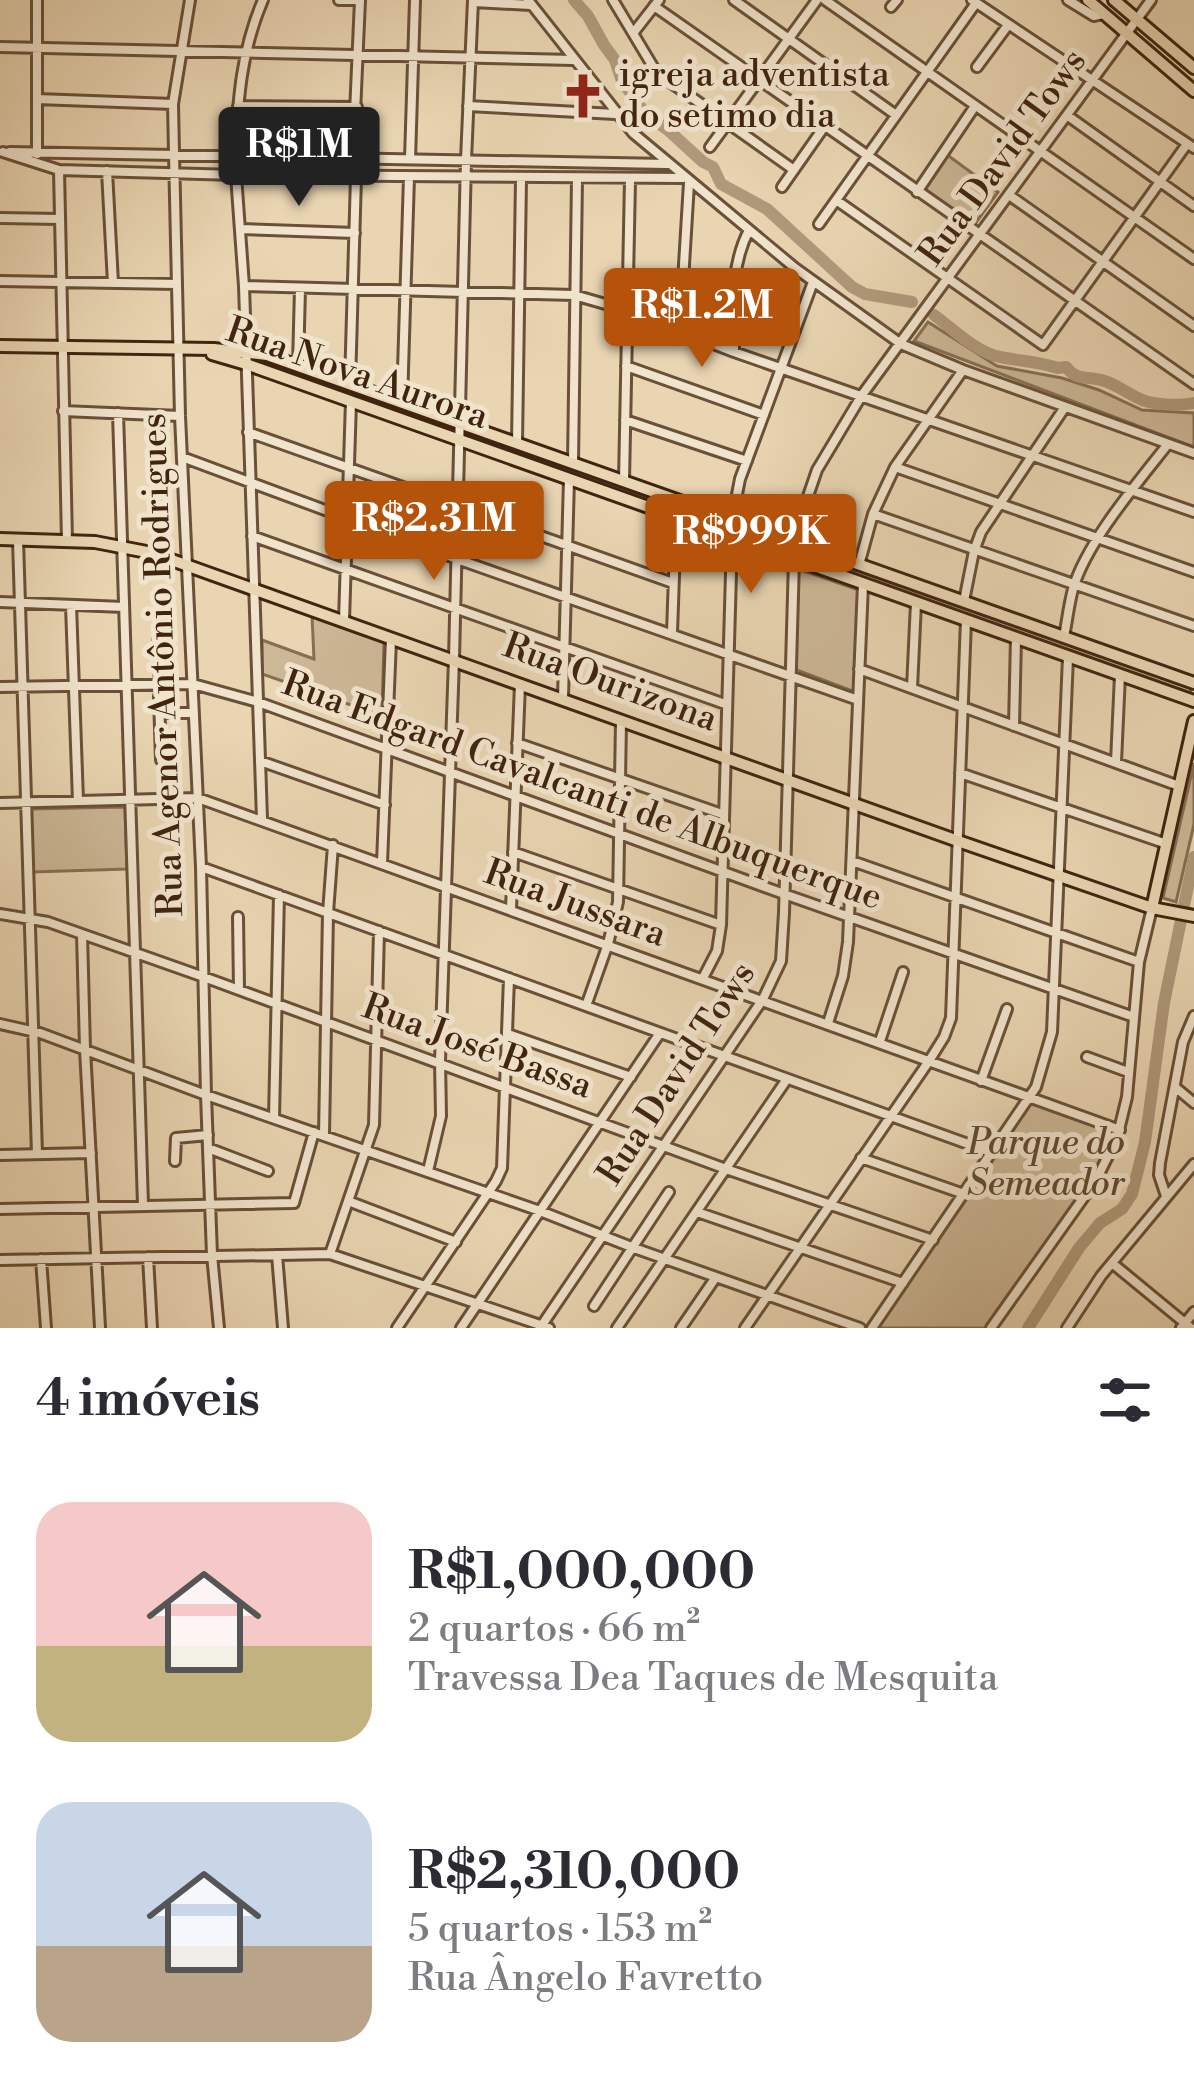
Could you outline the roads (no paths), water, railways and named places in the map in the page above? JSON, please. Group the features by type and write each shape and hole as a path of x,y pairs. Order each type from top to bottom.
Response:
{"main road":[{"path":"1088,0 1194,91"},
{"path":"1114,0 1194,68"},
{"name":"Rua Nova Aurora","path":"0,346 267,355 1194,683"},
{"name":"Rua Nova Aurora","path":"246,357 351,401 1194,701"},
{"name":"Rua Ourizona","path":"0,539 122,545 188,565 1060,877 1194,916"},
{"path":"887,592 892,586 890,575"},
{"path":"902,598 900,585 906,581"},
{"path":"1148,904 1167,844 1194,721"}],"street":[{"path":"38,0 36,151 40,164"},
{"name":"Rua Agenor Antônio Rodrigues","path":"190,0 173,104 174,172 201,867 201,976 219,1328"},
{"path":"236,155 244,52 263,0"},
{"path":"340,0 361,0 353,158"},
{"path":"410,159 415,0"},
{"path":"613,0 655,70 794,170"},
{"path":"734,0 896,115"},
{"path":"710,147 821,0 1194,259"},
{"path":"1068,0 1094,16 1104,13"},
{"name":"Rua David Tows","path":"544,1327 763,1000 781,961 794,560 817,470 862,395 1151,0"},
{"path":"428,1171 439,1135 473,1 530,3 616,114 668,164 813,282 901,344 1194,453"},
{"path":"819,224 974,2 1191,146 1042,345 836,200"},
{"path":"633,33 656,3 866,157 1194,385"},
{"path":"976,67 1008,25"},
{"path":"0,47 574,60"},
{"path":"37,99 173,104"},
{"path":"238,106 357,107"},
{"path":"468,106 616,114"},
{"path":"917,192 975,106"},
{"path":"1067,116 1194,206"},
{"path":"782,187 824,127"},
{"path":"2,152 668,164"},
{"path":"2,152 58,170 687,180"},
{"path":"58,170 67,541"},
{"path":"107,171 113,284"},
{"path":"236,175 262,819"},
{"path":"350,384 356,177"},
{"path":"402,403 409,177"},
{"path":"517,443 521,178"},
{"path":"573,463 577,179"},
{"path":"624,482 630,180"},
{"path":"680,331 687,180"},
{"path":"1008,195 1194,326"},
{"path":"0,218 59,218"},
{"path":"241,229 355,233"},
{"path":"734,352 734,269 749,230"},
{"path":"0,281 177,284"},
{"path":"732,520 740,479 813,282"},
{"path":"244,286 574,295 1194,512"},
{"name":"Rua Nova Aurora","path":"298,366 300,288"},
{"path":"626,366 764,415"},
{"path":"860,565 873,514 895,467 963,370"},
{"path":"344,621 351,401"},
{"path":"964,602 974,550 998,504 1064,407"},
{"path":"63,411 180,416"},
{"path":"118,413 143,1205"},
{"path":"625,420 747,461"},
{"path":"248,432 673,583"},
{"path":"1064,637 1074,585 1099,538 1168,444"},
{"path":"182,457 858,700"},
{"path":"895,467 1194,572"},
{"path":"563,698 568,479"},
{"path":"646,507 652,491"},
{"path":"873,514 1194,626"},
{"path":"672,633 676,518"},
{"path":"252,536 725,704"},
{"path":"703,978 717,951 721,925 732,538"},
{"path":"18,540 37,1154"},
{"path":"828,1023 843,976 849,916 863,584"},
{"path":"0,602 124,607"},
{"path":"912,688 916,603"},
{"path":"71,605 78,801"},
{"path":"745,1328 929,1061 951,1018 965,620"},
{"path":"382,863 391,638"},
{"path":"1014,726 1016,638"},
{"path":"158,640 160,684"},
{"path":"872,1328 1036,1087 1052,1032 1068,656"},
{"path":"859,669 1179,786"},
{"path":"1116,762 1120,675"},
{"path":"511,909 520,683"},
{"name":"Rua Edgard Cavalcanti de Albuquerque","path":"0,687 193,684 258,702 1134,1017"},
{"path":"159,696 161,760"},
{"path":"160,712 194,713"},
{"path":"586,1006 615,921 621,719"},
{"path":"517,743 722,814"},
{"path":"260,761 385,805"},
{"path":"960,773 1167,844"},
{"name":"Rua Jussara","path":"0,803 198,798 1120,1130"},
{"path":"0,1209 294,1203 319,1133 328,1021 332,845"},
{"path":"512,851 721,925"},
{"path":"851,861 1139,962"},
{"path":"201,867 993,1153"},
{"path":"274,1118 279,895"},
{"path":"991,1328 1096,1180 1120,1130 1148,904"},
{"name":"Rua José Bassa","path":"0,914 29,917 82,934 933,1240"},
{"path":"238,916 239,989"},
{"path":"330,1254 374,1126 379,932"},
{"path":"82,934 100,1328"},
{"path":"880,1041 903,972"},
{"path":"398,1328 502,1168 509,978"},
{"path":"981,1081 1007,1010"},
{"path":"1166,1198 1159,1169 1184,1036 1194,1016"},
{"path":"0,1024 85,1049 860,1328"},
{"path":"461,1328 660,1033"},
{"path":"508,1034 631,1077"},
{"path":"1087,1057 1128,1072"},
{"path":"617,1328 787,1079"},
{"path":"1174,1086 1194,1103"},
{"path":"176,1161 176,1138 208,1135"},
{"path":"208,1148 268,1171"},
{"path":"0,1155 91,1153"},
{"path":"861,1159 964,1194"},
{"path":"1067,1328 1112,1263 1194,1164"},
{"path":"594,1306 668,1192"},
{"path":"348,1201 456,1242"},
{"path":"697,1212 903,1283"},
{"path":"0,1260 330,1254 544,1327"},
{"path":"278,1255 283,1328"},
{"path":"148,1257 152,1328"},
{"path":"41,1259 46,1328"},
{"path":"1112,1263 1186,1326 1194,1312"},
{"path":"681,1328 716,1277"}],"waterway":[{"path":"574,0 647,116 713,167 721,184 767,209 852,287 865,294 912,302"},
{"path":"934,315 991,355 1066,367 1078,376 1107,382 1151,402 1194,403"},
{"path":"1028,1328 1079,1248 1132,1194 1194,857"}],"place":[{"name":"igreja adventista do setimo dia","path":"583,96"}],"park label":[{"name":"Parque do Semeador","path":"1046,1164"}]}
